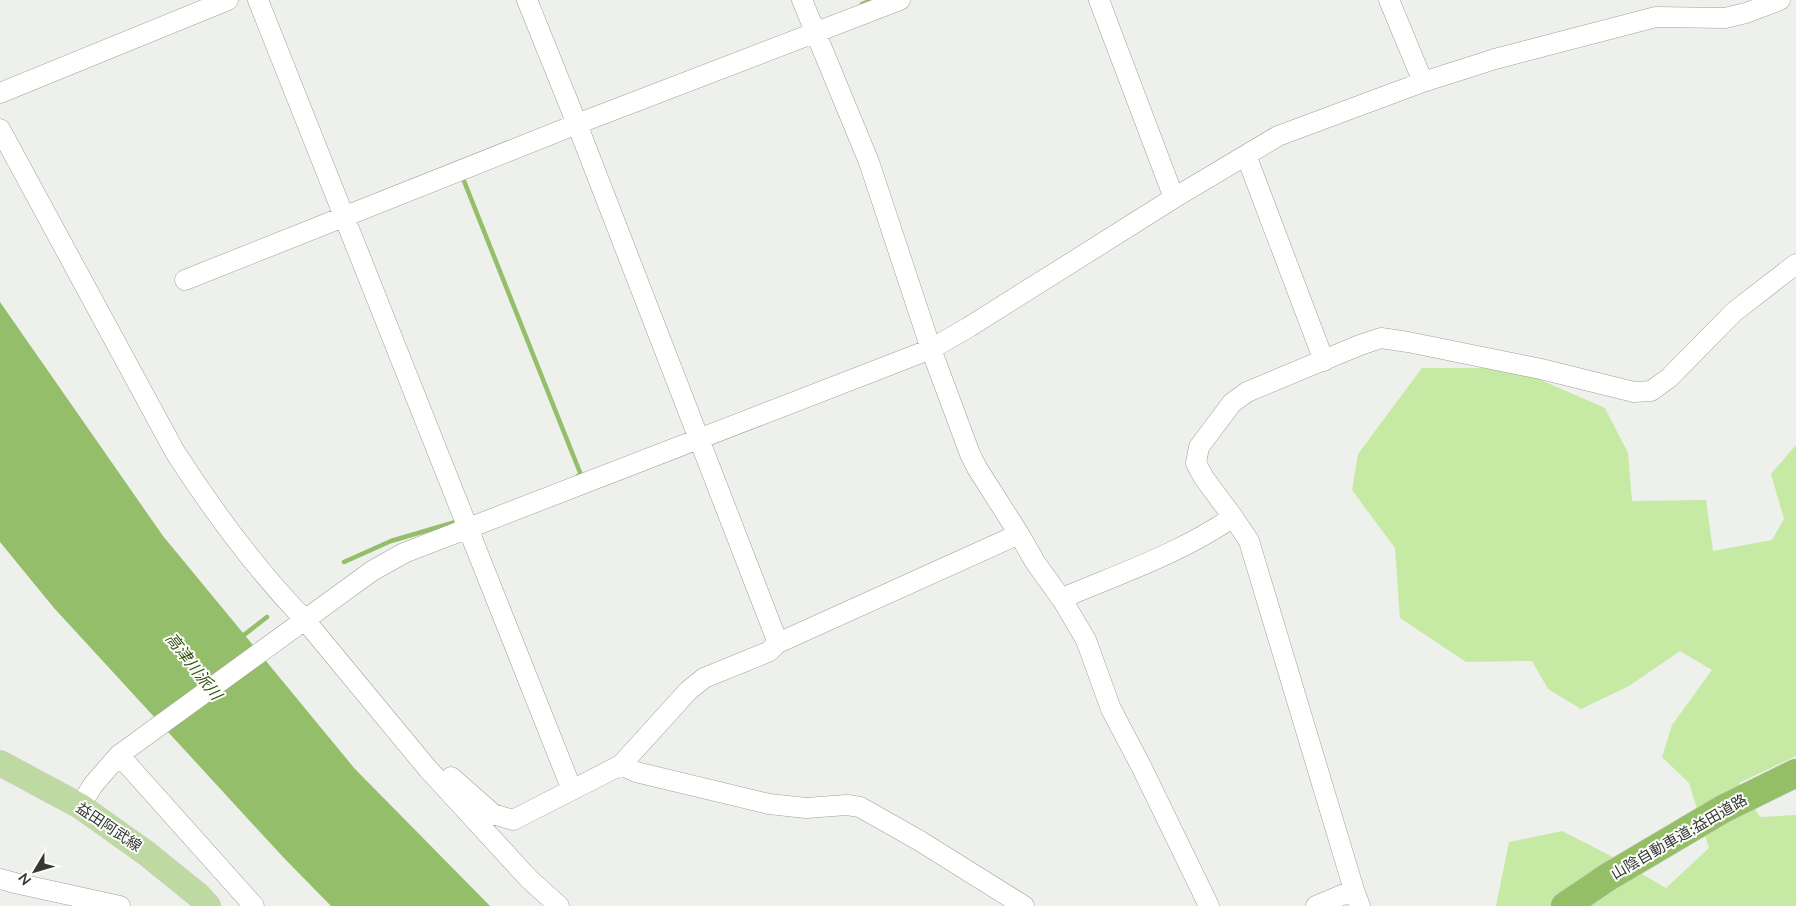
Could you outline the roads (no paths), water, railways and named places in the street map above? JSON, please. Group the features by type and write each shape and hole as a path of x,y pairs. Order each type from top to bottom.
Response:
{"highway":[{"name":"山陰自動車道;益田道路","path":"1585,906 1611,882 1723,809 1796,773"},
{"name":"山陰自動車道;益田道路","path":"1565,906 1796,785"}],"main road":[{"name":"益田阿武線","path":"0,763 80,806 146,853 198,895 208,906"}],"street":[{"path":"0,93 228,0"},
{"path":"258,0 572,790"},
{"path":"527,0 778,643"},
{"path":"802,0 869,162 931,349 970,454 1035,562 1063,600 1086,640 1111,709 1209,906"},
{"path":"185,280 577,124 900,0"},
{"path":"1099,0 1174,198"},
{"path":"1389,0 1423,82"},
{"path":"80,806 93,785 125,750 298,623 372,571 404,553 931,349 1174,198 1278,136 1423,82 1494,59 1689,8 1725,18 1746,13 1780,0"},
{"path":"0,130 175,452 207,502 283,597 298,623 529,879 558,906"},
{"path":"1246,155 1324,361"},
{"path":"1316,906 1357,898 1249,542 1204,478 1196,463 1199,447 1232,403 1247,392 1381,338 1541,369 1634,392 1651,390 1669,378 1734,312 1796,264"},
{"path":"1063,600 1072,594 1161,557 1209,534 1233,517"},
{"path":"428,769 445,772 493,814 513,820 621,765 688,691 704,678 768,652 778,643 1019,534"},
{"path":"125,750 254,906"},
{"path":"621,765 636,772 768,804 806,808 847,804 860,807 920,840 1024,906"},
{"path":"0,879 120,906"}],"water":[{"name":"高津川派川","path":"0,302 163,536 355,769 490,906 331,906 283,857 54,608 0,542"}],"waterway":[{"path":"862,4 872,0"},
{"path":"462,176 581,475 578,476"},
{"path":"344,562 391,541 459,521"},
{"path":"240,638 267,617"}]}
